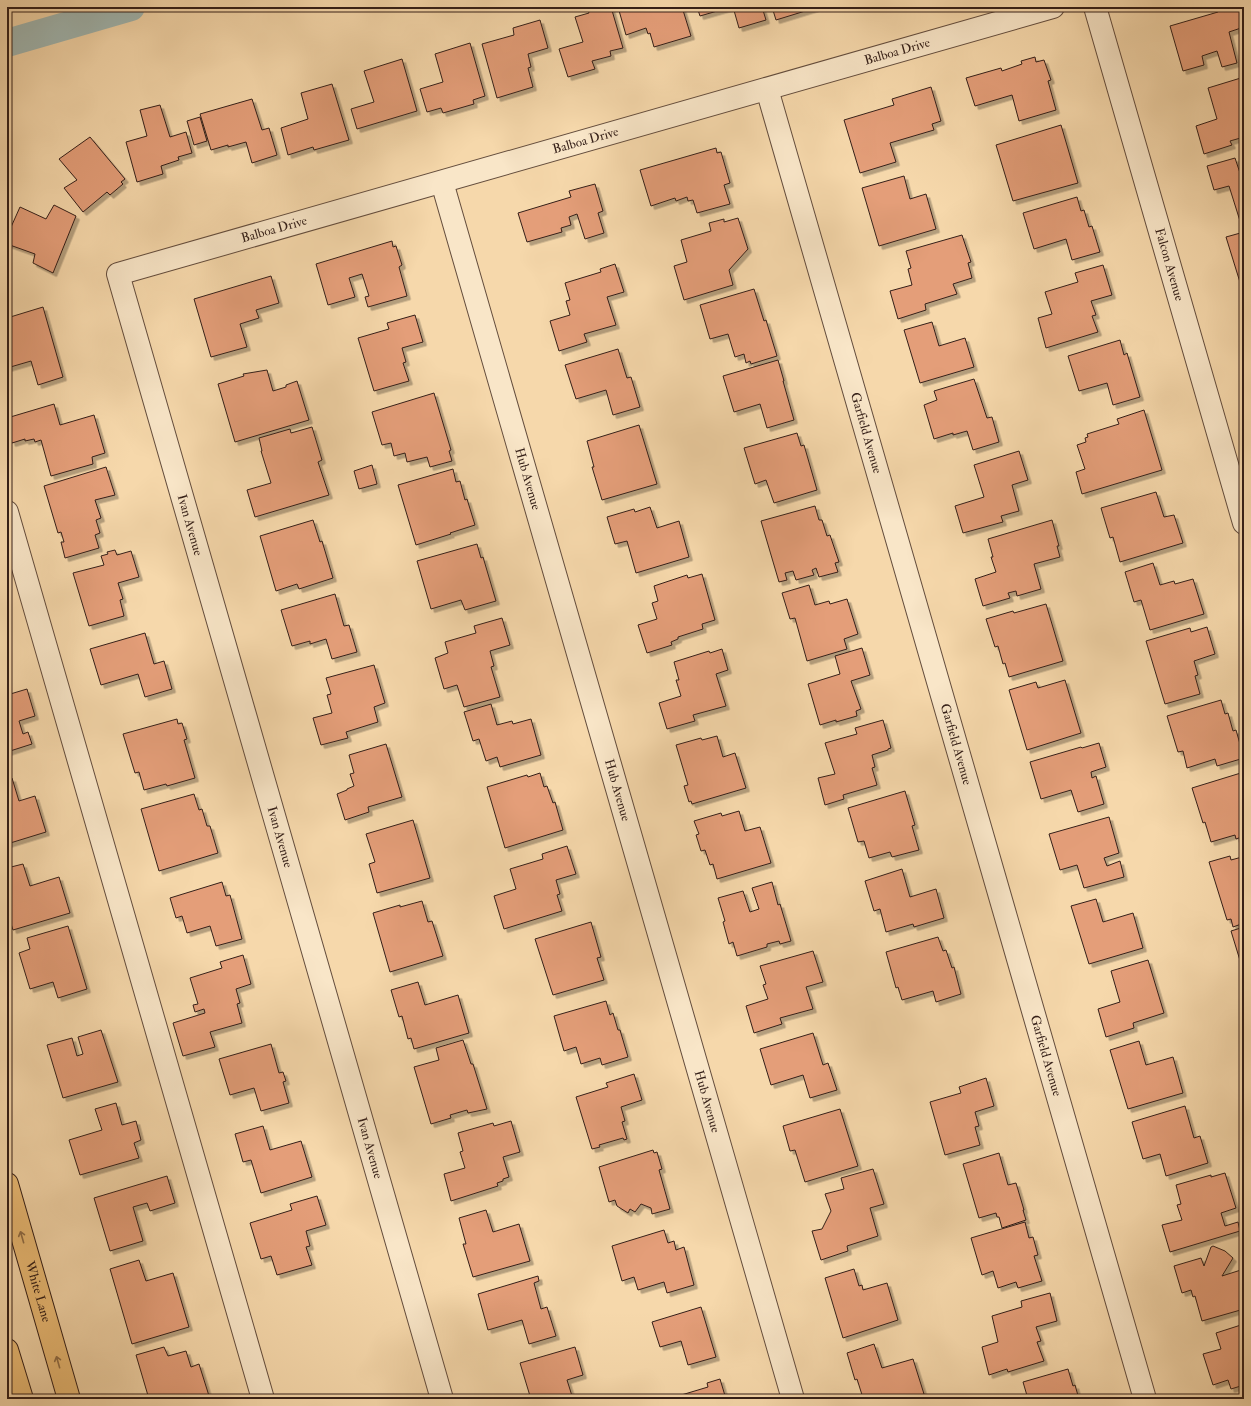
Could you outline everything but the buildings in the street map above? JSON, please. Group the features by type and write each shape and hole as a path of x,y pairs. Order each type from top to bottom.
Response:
{"main road":[{"name":"White Lane","path":"7,1184 69,1399"},
{"path":"7,1350 22,1399"}],"street":[{"name":"Balboa Drive","path":"118,274 1053,7"},
{"name":"Falcon Avenue","path":"1095,7 1244,523"},
{"name":"Garfield Avenue","path":"767,89 1145,1399"},
{"name":"Hub Avenue","path":"442,182 794,1399"},
{"name":"Ivan Avenue","path":"118,274 442,1399"},
{"path":"7,512 263,1399"}],"waterway":[{"path":"7,43 131,7"}]}
